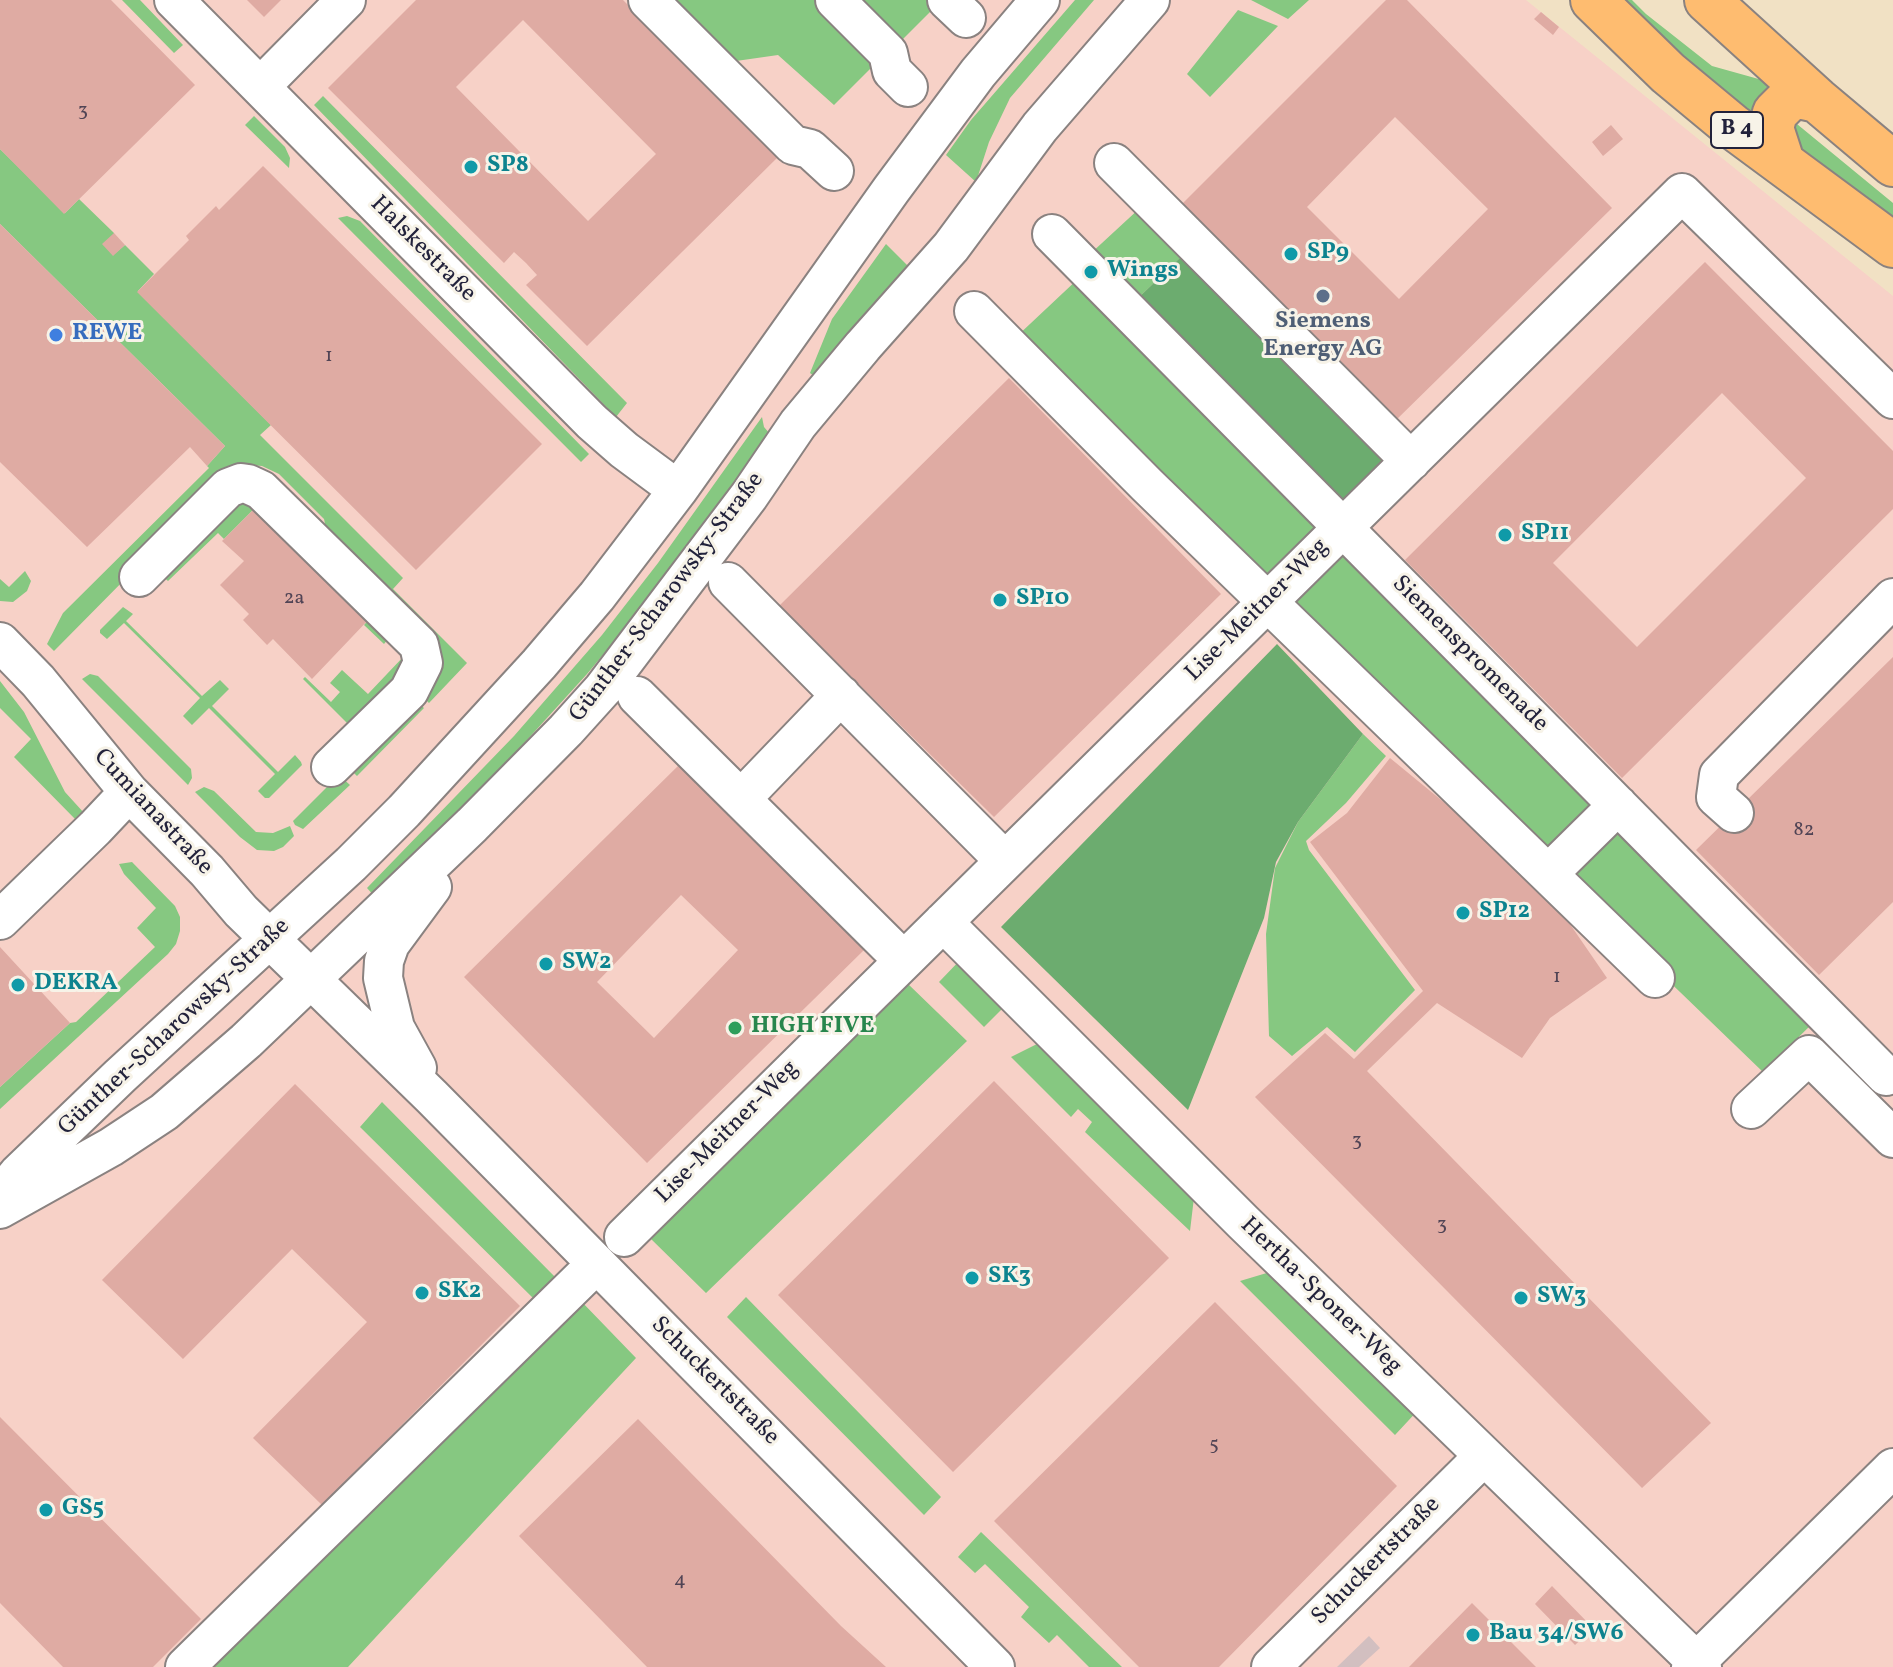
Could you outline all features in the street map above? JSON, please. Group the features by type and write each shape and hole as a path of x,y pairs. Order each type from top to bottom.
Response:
{"main road":[{"name":"B 4","path":"1593,0 1668,73 1732,126 1893,245"},
{"path":"1707,0 1893,164"},
{"name":"B 4","path":"1782,162 1771,128 1775,113 1789,99 1799,96 1817,100"}],"street":[{"name":"Halskestraße","path":"174,0 592,422 678,490"},
{"path":"261,86 346,0"},
{"path":"648,0 793,145 810,149 834,171"},
{"path":"835,0 888,53 892,71 908,87"},
{"name":"Günther-Scharowsky-Straße","path":"0,1196 18,1174 120,1076 270,941 404,811 539,664 597,596 678,490 781,342 978,73 1040,0"},
{"name":"Günther-Scharowsky-Straße","path":"0,1209 111,1147 164,1112 238,1048 472,825 566,730 603,689 749,496 798,424 951,247 1040,127 1150,0"},
{"path":"1114,163 1411,461"},
{"name":"Lise-Meitner-Weg","path":"624,1237 1682,193 1893,399"},
{"name":"Siemenspromenade","path":"1052,234 1342,529 1889,1073"},
{"path":"974,311 1147,485 1655,978"},
{"path":"781,342 769,377 769,390 773,401 798,424"},
{"path":"139,577 228,488 248,484 261,490 419,645 423,663 415,683 331,767"},
{"path":"728,582 1005,861"},
{"path":"1734,813 1716,797 1719,775 1893,598"},
{"name":"Cumianastraße","path":"0,642 38,681 129,792 309,979"},
{"path":"741,799 841,695"},
{"path":"637,696 903,960"},
{"path":"0,920 129,792"},
{"path":"1549,873 1618,805"},
{"name":"Schuckertstraße","path":"432,1097 395,1028 383,978 384,961 395,936 472,825"},
{"name":"Hertha-Sponer-Weg","path":"943,922 1243,1222 1696,1665"},
{"name":"Schuckertstraße","path":"309,979 432,1097 995,1667"},
{"path":"1751,1109 1809,1055 1893,1138"},
{"path":"1858,1103 1889,1073"},
{"path":"185,1667 582,1278"},
{"name":"Schuckertstraße","path":"1271,1667 1448,1508 1484,1456"},
{"path":"1696,1665 1893,1468"}],"shaded area":[{"path":"0,0 1526,0 1893,296 1893,1667 0,1667"},
{"path":"1369,1636 1380,1648 1359,1667 1337,1667"}],"green space":[{"path":"122,0 140,0 183,45 174,53"},
{"path":"660,0 814,0 876,63 834,105 778,55 722,63"},
{"path":"849,0 939,0 941,1 896,46"},
{"path":"1075,0 1094,0 1010,98 989,142 976,182 946,155 971,120"},
{"path":"1251,0 1309,0 1288,19"},
{"path":"1618,0 1632,0 1712,66 1780,85 1754,120"},
{"path":"1238,10 1278,26 1210,97 1187,74"},
{"path":"323,96 627,403 616,417 314,105"},
{"path":"1786,115 1893,203 1893,225 1786,142"},
{"path":"254,116 285,147 290,158 289,168 245,125"},
{"path":"0,149 65,213 79,199 114,233 113,255 125,245 154,274 138,291 271,425 260,435 403,578 393,589 467,663 429,703 423,697 429,690 329,543 324,519 279,474 262,466 249,465 225,478 54,651 47,644 63,613 209,468 207,466 225,446 0,224"},
{"path":"1141,207 1185,253 1135,301 1089,255"},
{"path":"347,216 360,221 589,454 581,462 338,218"},
{"path":"886,244 908,266 814,376 810,373 832,319"},
{"path":"1185,253 1389,454 1342,502 1135,301"},
{"path":"1080,277 1322,527 1263,584 1014,339"},
{"path":"762,417 764,427 770,434 661,585 587,674 446,829 376,898 367,888 514,736 602,635 658,563"},
{"path":"236,492 262,501 224,539 218,533 168,581 158,572"},
{"path":"1347,550 1815,1021 1763,1072 1405,727 1289,609"},
{"path":"25,571 31,581 27,591 13,602 0,601 0,579 9,587"},
{"path":"123,607 133,614 126,621 202,696 220,680 229,689 212,706 278,772 295,755 301,762 302,765 269,798 258,791 275,774 209,708 192,725 183,716 200,698 124,623 107,639 100,633"},
{"path":"371,617 414,660 350,726 303,679 305,677 331,702 340,692 330,683 342,670 368,694 405,655 388,639 384,644 364,625"},
{"path":"1277,644 1363,734 1298,822 1276,862 1264,918 1188,1110 1001,927"},
{"path":"90,674 98,676 191,769 192,778 188,785 82,679"},
{"path":"0,681 24,712 65,792 84,813 77,821 14,757 31,739 0,708"},
{"path":"417,702 424,708 357,776 347,766"},
{"path":"1363,734 1386,756 1346,803 1306,841 1309,850 1415,990 1355,1052 1327,1027 1292,1056 1269,1036 1266,934 1275,868 1298,822"},
{"path":"339,775 350,785 303,829 295,825 293,821"},
{"path":"204,787 214,791 256,832 273,833 290,826 294,836 274,851 257,850 195,792"},
{"path":"132,862 175,906 180,917 176,944 0,1109 0,1087 70,1023 76,1022 155,947 137,928 156,908 124,874 119,864"},
{"path":"964,956 1010,1001 984,1027 939,982"},
{"path":"907,983 967,1041 706,1293 650,1238"},
{"path":"1045,1040 1195,1189 1190,1231 1085,1132 1092,1122 1078,1109 1071,1117 1011,1057"},
{"path":"382,1102 556,1278 534,1299 360,1127"},
{"path":"1280,1269 1421,1407 1395,1435 1240,1281"},
{"path":"746,1297 941,1497 924,1515 727,1317"},
{"path":"579,1299 636,1358 348,1667 202,1667"},
{"path":"981,1532 1122,1667 1089,1667 1057,1635 1049,1643 1021,1617 1029,1607 985,1564 975,1573 958,1557"}],"building":[{"path":"0,0 111,0 195,85 64,214 0,149"},
{"path":"247,0 281,0 264,17"},
{"name":"SP8","path":"416,0 623,0 779,156 587,346 526,285 537,275 526,263 514,252 504,263 328,88","holes":["523,20 656,154 588,221 456,87"]},
{"name":"SP9","path":"1386,0 1407,0 1612,208 1392,424 1181,205","holes":["1395,117 1488,209 1399,299 1307,207"]},
{"path":"1541,12 1559,27 1553,35 1534,19"},
{"path":"1611,125 1623,139 1603,156 1592,142"},
{"path":"263,166 542,444 416,570 137,292 189,240 186,236 216,206 219,210"},
{"name":"REWE","path":"0,224 225,446 207,466 190,447 87,547 0,462"},
{"path":"114,233 125,245 113,256 102,244"},
{"name":"SP11","path":"1705,262 1893,451 1893,509 1622,778 1405,560","holes":["1722,393 1806,478 1637,647 1553,563"]},
{"name":"SP10","path":"1009,378 1221,594 994,817 779,606"},
{"path":"257,506 371,617 312,679 273,639 267,645 243,620 249,614 220,585 244,561 222,541"},
{"path":"1893,657 1893,902 1819,975 1696,850"},
{"path":"1390,758 1541,882 1607,978 1550,1018 1522,1058 1437,1003 1367,1071 1711,1423 1642,1488 1255,1097 1325,1033 1354,1059 1423,991 1310,842 1347,813"},
{"name":"SW2","path":"680,764 864,950 647,1163 464,977","holes":["681,895 738,950 654,1038 597,982"]},
{"name":"DEKRA","path":"0,947 70,1023 0,1087"},
{"name":"SK3","path":"994,1081 1169,1258 953,1472 778,1295"},
{"name":"SK2","path":"295,1084 520,1306 322,1505 253,1438 367,1322 292,1249 183,1359 102,1280"},
{"path":"1215,1302 1397,1486 1219,1667 1139,1667 994,1521"},
{"name":"GS5","path":"0,1417 201,1619 153,1667 63,1667 0,1603"},
{"path":"638,1419 841,1626 886,1667 647,1667 519,1536"},
{"path":"1552,1586 1593,1628 1575,1645 1535,1604"},
{"name":"Bau 34/SW6","path":"1472,1603 1536,1667 1409,1667"}],"place":[{"name":"SP8","path":"471,167"},
{"name":"SP9","path":"1291,254"},
{"name":"Wings","path":"1091,272"},
{"name":"Siemens Energy AG","path":"1323,296"},
{"name":"REWE","path":"56,335"},
{"name":"SP11","path":"1505,535"},
{"name":"SP10","path":"1000,600"},
{"name":"SP12","path":"1463,913"},
{"name":"SW2","path":"546,964"},
{"name":"DEKRA","path":"18,985"},
{"name":"HIGH FIVE","path":"735,1028"},
{"name":"SK3","path":"972,1278"},
{"name":"SK2","path":"422,1293"},
{"name":"SW3","path":"1521,1298"},
{"name":"GS5","path":"46,1510"},
{"name":"Bau 34/SW6","path":"1473,1635"}]}
